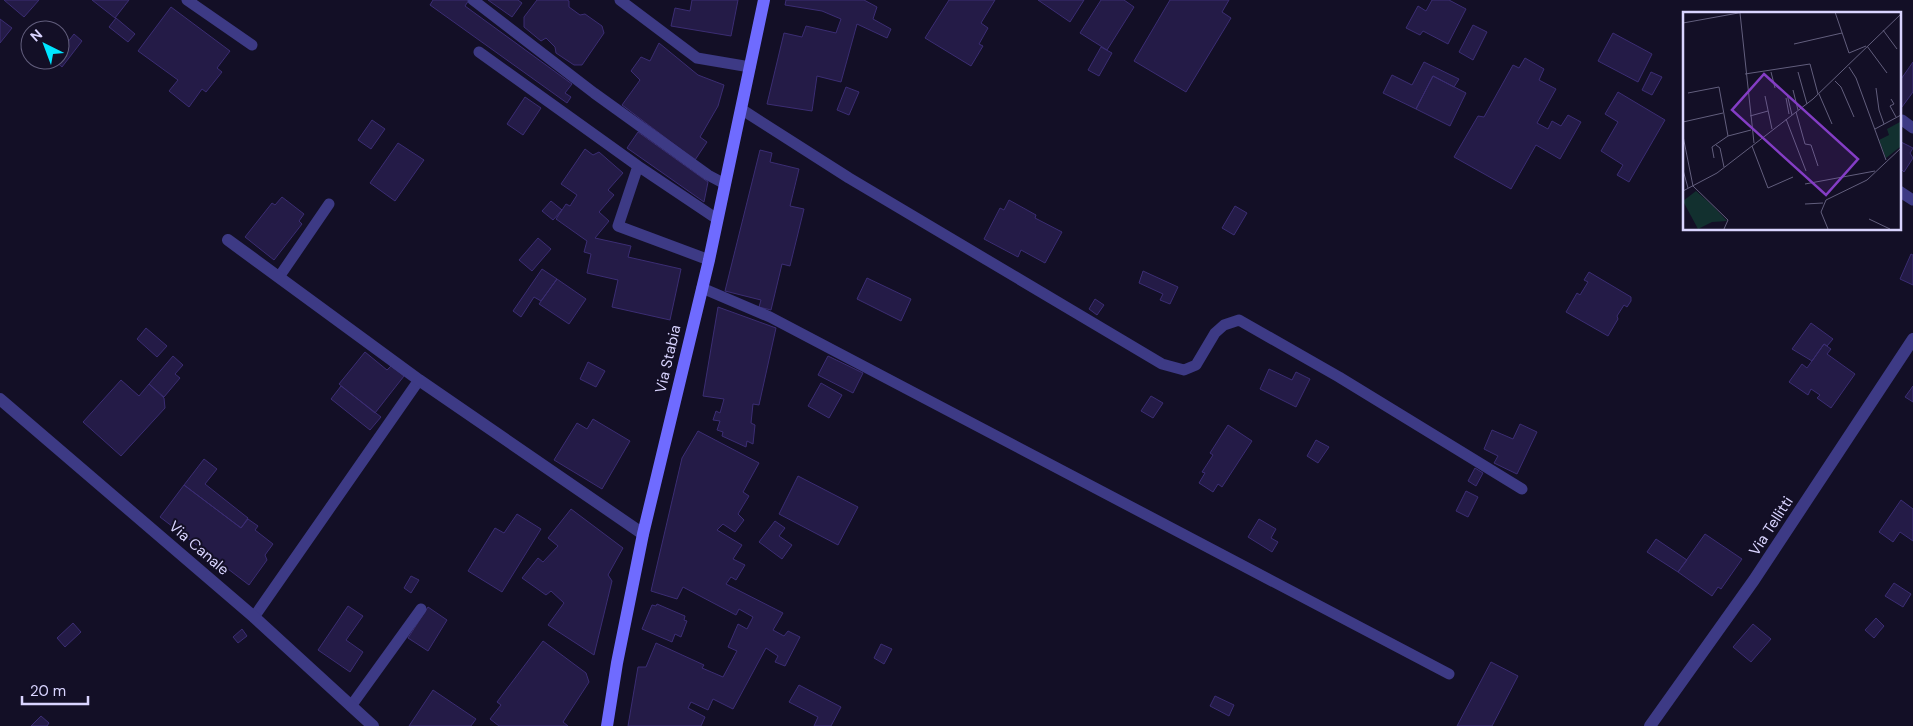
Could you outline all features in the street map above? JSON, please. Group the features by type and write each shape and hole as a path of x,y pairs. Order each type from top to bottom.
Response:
{"main road":[{"name":"Via Stabia","path":"607,726 617,663 643,534 709,260 764,0"}],"street":[{"path":"228,240 419,380 643,534"},
{"name":"Via Tellitti","path":"1650,726 1754,580 1913,340"},
{"name":"Via Canale","path":"0,399 254,618 373,726"}],"lane":[{"path":"187,0 252,45"},
{"path":"472,0 594,93 708,175 725,184"},
{"path":"620,0 697,58 750,67"},
{"path":"479,52 638,166 717,218"},
{"path":"741,109 849,178 1162,364 1184,370 1196,365 1215,333 1224,325 1239,320 1339,376 1522,489"},
{"path":"1902,120 1913,128"},
{"path":"638,166 618,226 709,260"},
{"path":"1900,192 1913,200"},
{"path":"279,277 329,204"},
{"path":"702,288 770,317 1449,674"},
{"path":"254,618 419,380"},
{"path":"351,706 421,609"}],"building":[{"path":"4,0 39,0 24,17"},
{"path":"92,0 129,0 115,18"},
{"path":"433,0 469,0 465,6 572,84 565,93 571,97 567,103 430,5"},
{"path":"488,0 518,0 522,3 512,17"},
{"path":"537,0 567,0 569,1 569,7 580,15 585,14 602,26 604,33 582,65 574,65 556,53 555,47 546,38 541,41 524,27 524,17"},
{"path":"692,0 738,0 731,36 671,26 675,8 690,11"},
{"path":"786,0 864,0 877,7 873,19 891,29 887,38 857,24 841,82 817,76 812,111 767,104 784,33 802,37 806,26 836,33 841,19 822,11 785,5"},
{"path":"949,0 995,0 981,23 988,28 979,44 983,46 971,66 925,38"},
{"path":"1038,0 1084,0 1070,22"},
{"path":"1101,0 1124,0 1134,7 1107,50 1080,33"},
{"path":"1170,0 1229,0 1222,12 1231,18 1186,92 1134,61"},
{"path":"1432,0 1449,0 1466,9 1448,44 1423,31 1420,35 1406,28 1418,6 1426,11"},
{"path":"171,7 230,51 217,68 222,72 206,92 202,89 189,107 169,91 178,80 138,51"},
{"path":"116,18 135,34 128,42 109,27"},
{"path":"0,19 12,28 0,43"},
{"path":"1473,25 1487,32 1473,60 1459,52"},
{"path":"1613,33 1652,54 1638,82 1598,61"},
{"path":"74,34 82,41 70,57 70,39"},
{"path":"659,43 698,75 724,85 718,106 700,137 707,142 695,160 622,105 640,80 631,71 641,57 650,61"},
{"path":"1101,47 1112,53 1099,76 1088,70"},
{"path":"1525,58 1544,69 1539,80 1556,89 1537,123 1548,129 1552,121 1561,126 1568,115 1581,122 1560,159 1536,145 1511,189 1454,157 1478,116 1484,117 1513,65 1519,68"},
{"path":"1424,62 1459,79 1454,87 1433,76 1416,109 1383,93 1392,75 1412,85"},
{"path":"1913,62 1913,92 1900,110 1900,81"},
{"path":"1651,72 1662,77 1652,95 1642,90"},
{"path":"1433,76 1466,93 1450,126 1416,109"},
{"path":"846,87 859,92 849,115 837,110"},
{"path":"1618,92 1665,120 1629,182 1617,175 1623,165 1601,151 1618,122 1605,114"},
{"path":"525,97 541,108 523,135 507,124"},
{"path":"372,120 385,129 371,149 358,140"},
{"path":"638,132 708,182 704,202 627,148"},
{"path":"1900,142 1913,148 1910,153 1913,158 1904,172 1901,169 1900,170"},
{"path":"398,143 424,160 395,201 370,183"},
{"path":"585,149 593,155 599,152 623,173 608,190 614,195 599,212 609,221 595,238 631,246 628,257 681,269 670,320 612,307 618,280 587,273 591,254 584,252 587,241 556,219 566,204 570,206 577,195 561,184"},
{"path":"760,150 772,153 770,162 799,169 790,206 804,209 790,266 782,264 771,310 759,307 761,300 725,291"},
{"path":"282,197 304,214 299,221 302,224 274,260 245,237 272,203 275,205"},
{"path":"1009,200 1036,215 1035,218 1062,232 1045,263 1021,250 1018,257 984,239 1000,208 1004,210"},
{"path":"551,201 562,210 553,220 542,211"},
{"path":"1235,206 1247,213 1234,235 1222,228"},
{"path":"538,238 551,249 532,271 519,260"},
{"path":"1911,254 1913,255 1913,285 1900,279"},
{"path":"542,269 557,279 541,301 534,297 521,317 513,311"},
{"path":"1143,271 1178,287 1170,304 1160,300 1163,294 1139,283"},
{"path":"1589,272 1631,297 1627,307 1624,305 1617,316 1618,319 1608,336 1566,312 1577,293 1580,295 1588,282 1584,280"},
{"path":"867,278 911,299 901,321 857,299"},
{"path":"557,279 586,299 569,324 539,304"},
{"path":"1095,299 1104,305 1097,315 1089,309"},
{"path":"718,307 776,328 759,405 753,404 751,423 755,425 753,444 747,441 746,447 722,436 723,432 717,430 720,421 713,420 716,411 720,413 724,399 703,396"},
{"path":"1811,323 1833,339 1827,346 1824,344 1812,361 1792,349"},
{"path":"146,328 167,346 157,357 137,339"},
{"path":"1824,344 1831,349 1827,354 1855,374 1831,408 1817,398 1820,395 1811,389 1808,395 1789,382 1802,364 1807,368"},
{"path":"365,352 387,370 391,366 404,376 375,413 339,384"},
{"path":"173,356 183,365 175,374 180,378 164,397 149,384"},
{"path":"828,356 863,373 853,393 818,375"},
{"path":"588,362 605,371 596,387 580,379"},
{"path":"1269,369 1292,380 1296,372 1310,379 1296,407 1260,389"},
{"path":"121,380 139,396 149,384 164,398 165,408 121,456 83,422"},
{"path":"821,383 842,395 829,418 808,406"},
{"path":"341,386 381,417 370,430 331,399"},
{"path":"1913,386 1913,402 1905,397"},
{"path":"1151,396 1163,403 1153,418 1141,411"},
{"path":"593,419 630,441 602,489 554,460 577,423 587,429"},
{"path":"1520,424 1537,432 1517,474 1494,463 1498,456 1484,449 1492,430 1513,439"},
{"path":"1228,425 1252,441 1222,487 1218,484 1213,492 1199,483 1205,473 1202,472 1213,455 1210,453"},
{"path":"698,431 759,463 743,492 749,496 738,514 744,520 735,532 723,524 717,530 742,545 733,559 745,565 736,580 731,577 726,584 783,613 773,630 784,636 788,631 800,637 785,666 775,662 778,656 766,648 733,709 713,699 708,710 691,702 688,708 705,717 701,726 628,726 638,667 646,667 656,643 704,665 702,668 723,677 737,651 728,647 738,624 747,629 753,617 739,609 736,615 683,587 677,599 651,591 682,458"},
{"path":"1316,440 1329,447 1318,463 1307,456"},
{"path":"204,459 217,469 205,484 248,518 241,528 184,485"},
{"path":"1475,468 1483,473 1476,486 1468,481"},
{"path":"798,476 858,507 838,545 779,514"},
{"path":"184,485 241,528 248,519 258,526 255,530 273,544 265,555 267,560 249,585 160,517"},
{"path":"1466,491 1478,497 1468,517 1456,511"},
{"path":"1901,500 1913,509 1913,541 1900,532 1893,542 1879,532"},
{"path":"571,509 623,548 608,575 612,581 594,655 548,625 564,603 551,591 546,595 522,578 538,558 543,562 558,546 548,538"},
{"path":"517,514 541,529 502,592 468,571 495,528 504,533"},
{"path":"1259,519 1276,529 1271,538 1278,542 1272,552 1248,537"},
{"path":"775,521 785,528 779,536 792,545 782,559 759,542"},
{"path":"1705,534 1742,559 1721,589 1718,587 1712,596 1678,572"},
{"path":"1656,539 1687,560 1678,572 1647,552"},
{"path":"411,576 419,580 411,593 404,588"},
{"path":"1894,583 1911,594 1903,607 1885,596"},
{"path":"657,604 685,616 684,620 687,621 681,637 675,634 672,642 642,629 652,605 656,606"},
{"path":"348,606 363,616 346,640 363,652 350,672 318,650"},
{"path":"428,607 447,620 428,651 408,638"},
{"path":"1876,618 1884,626 1874,638 1865,630"},
{"path":"73,623 81,632 65,647 57,638"},
{"path":"1753,624 1771,639 1751,662 1733,647"},
{"path":"242,629 247,636 238,643 233,637"},
{"path":"543,641 586,673 589,682 563,722 568,726 499,726 490,719 501,705 497,702"},
{"path":"881,644 892,649 884,664 874,658"},
{"path":"1491,662 1518,676 1492,726 1457,726"},
{"path":"799,685 841,707 831,726 814,726 818,717 789,702"},
{"path":"433,690 476,719 471,726 409,726"},
{"path":"1215,696 1234,705 1229,716 1210,706"},
{"path":"41,716 49,723 47,726 31,726"}]}
